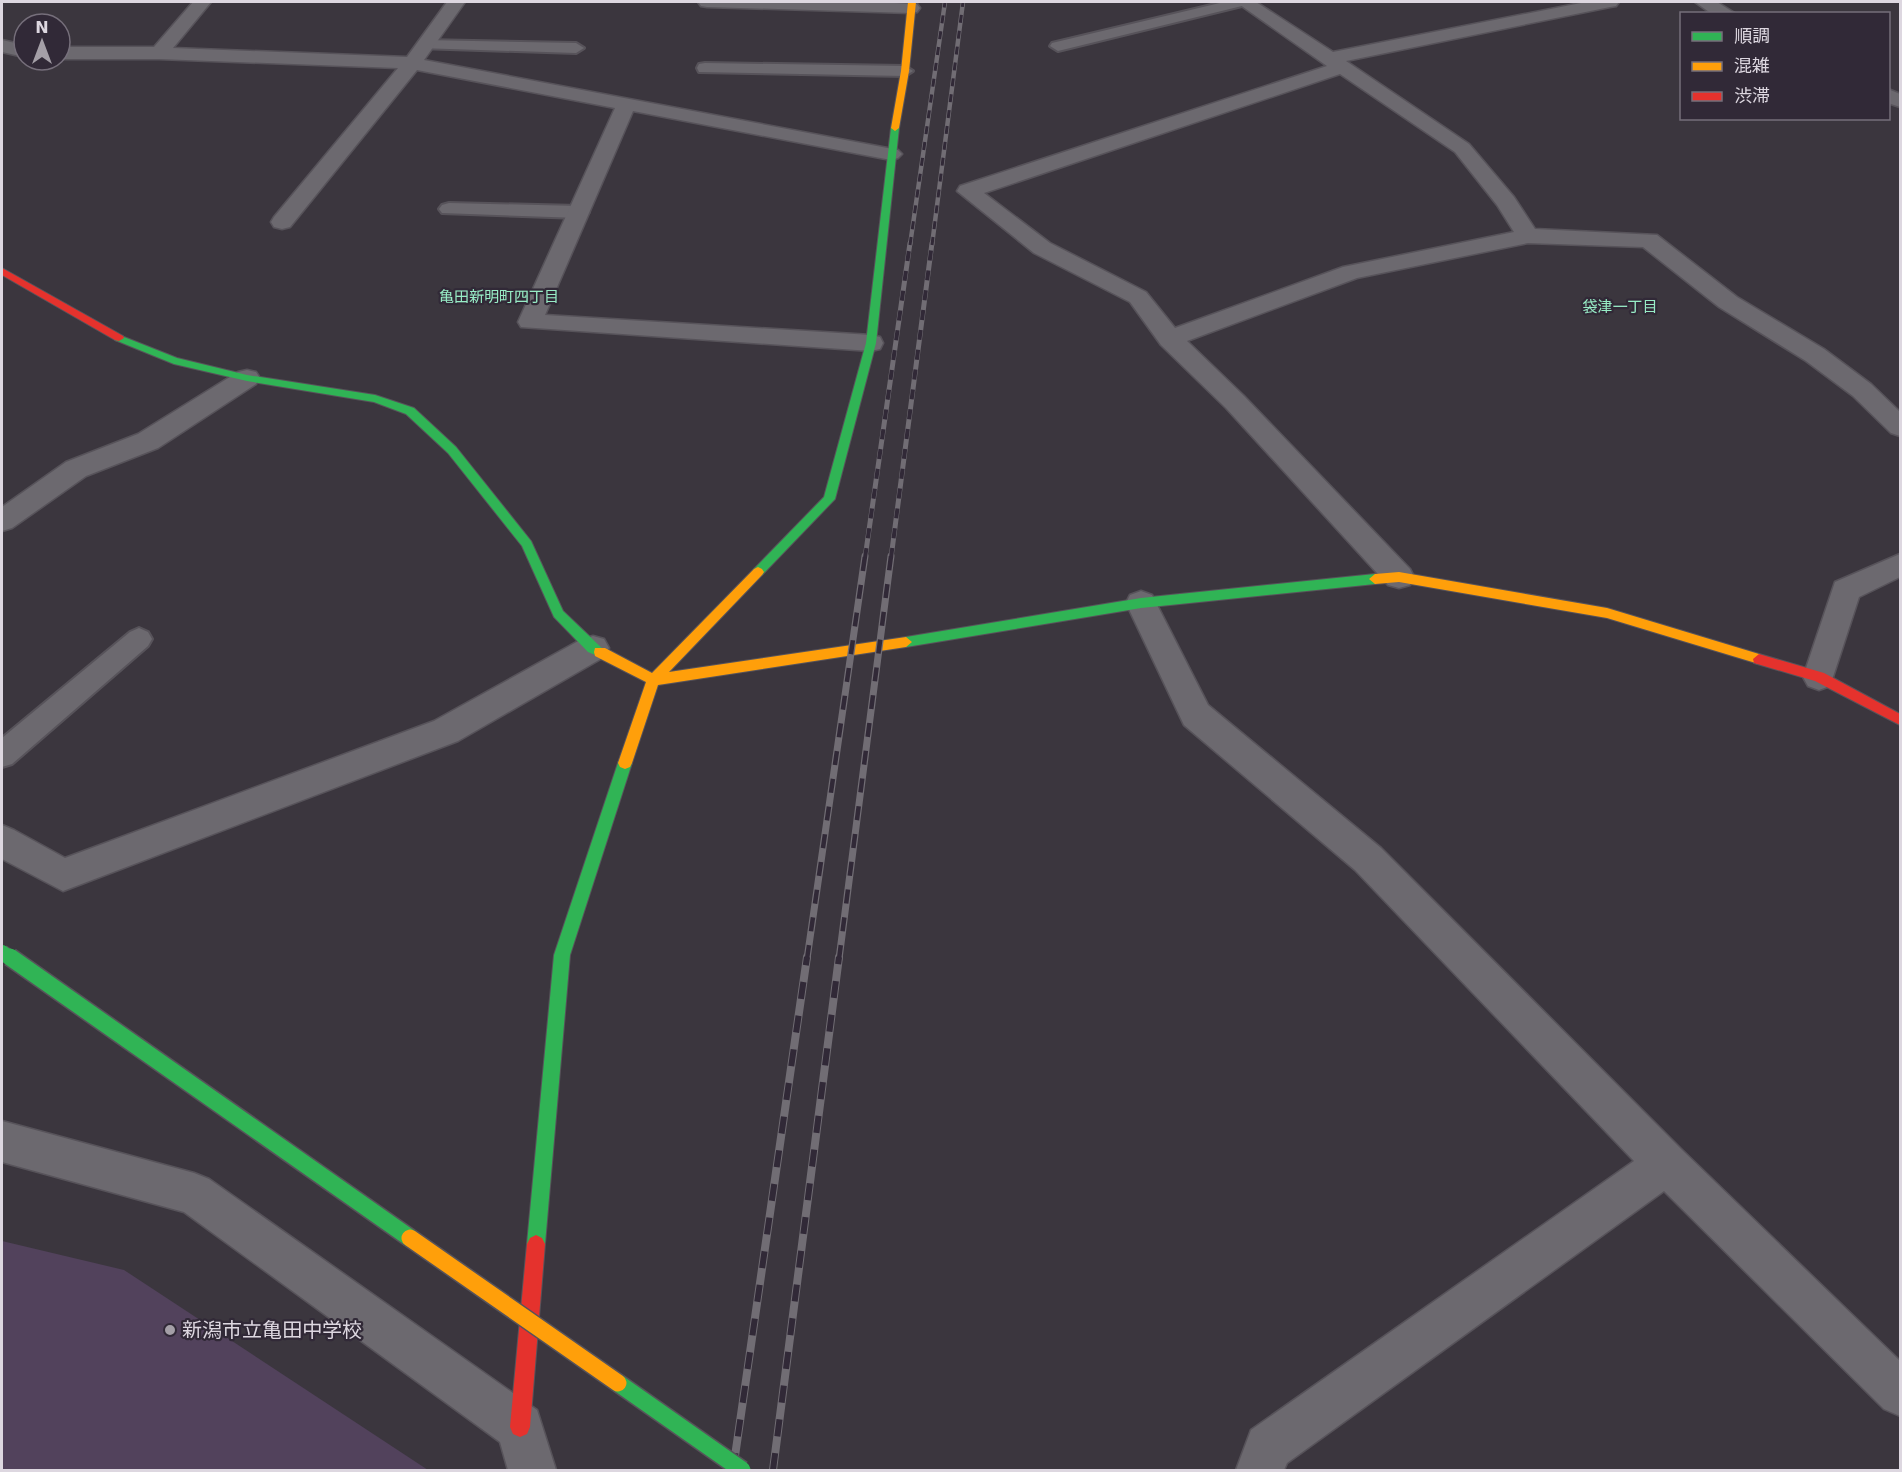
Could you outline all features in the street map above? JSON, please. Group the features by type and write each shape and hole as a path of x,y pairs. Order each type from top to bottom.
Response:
{"street":[{"path":"159,53 202,2"},
{"path":"282,222 412,63 456,2"},
{"path":"532,1470 520,1427 562,955 653,680 829,499 871,343 891,154 905,71 911,5 707,2"},
{"path":"1243,2 1462,148 1506,202 1528,236"},
{"path":"1398,577 1235,402 1170,339 1138,297 1042,248 968,191 1334,64 1610,2"},
{"path":"1704,2 1723,12"},
{"path":"72,53 159,53 412,63 891,154"},
{"path":"627,103 530,322 871,343"},
{"path":"1170,339 1351,272 1528,236 1649,240 1728,302 1815,355 1853,382 1900,428"},
{"path":"2,271 131,345 174,361 247,378 375,399 410,411 452,450 527,544 558,614 593,648 653,680 822,656 1141,603 1398,577 1607,613 1819,677 1900,720"},
{"path":"2,520 76,469 148,441 247,378"},
{"path":"1819,677 1846,590 1900,565"},
{"path":"1141,603 1196,715 1368,859 1666,1164 1900,1393"},
{"path":"2,841 63,875 446,731 593,648"},
{"path":"2,952 742,1470"},
{"path":"2,1142 194,1194 520,1427"},
{"path":"1260,1470 1268,1447 1666,1164"}],"lane":[{"path":"1058,46 1243,2"},
{"path":"425,45 576,48"},
{"path":"705,68 905,71"},
{"path":"449,209 579,212"},
{"path":"2,755 139,639"}],"shaded area":[{"name":"新潟市立亀田中学校","path":"2,1241 124,1270 428,1470 2,1470"}],"railway":[{"path":"910,245 945,2"},
{"path":"932,245 963,2"},
{"path":"865,558 910,243"},
{"path":"891,558 932,243"},
{"path":"807,959 865,556"},
{"path":"839,959 891,556"},
{"path":"733,1470 807,957"},
{"path":"773,1470 839,957"}],"traffic: fast":[{"path":"758,572 829,499 871,343 895,128"},
{"path":"119,338 174,361 247,378 375,399 410,411 452,450 527,544 558,614 600,652"},
{"path":"906,642 1141,603 1375,579"},
{"path":"536,1244 562,955 625,763"},
{"path":"2,952 410,1238"},
{"path":"618,1383 742,1470"}],"traffic: slow":[{"path":"895,128 905,71 912,2"},
{"path":"625,763 653,680 758,572"},
{"path":"1375,579 1399,577 1607,613 1759,659"},
{"path":"600,652 653,680 906,642"},
{"path":"410,1238 618,1383"}],"traffic: jam":[{"path":"2,271 119,338"},
{"path":"1759,659 1819,677 1900,720"},
{"path":"520,1427 536,1244"}],"place":[{"name":"新潟市立亀田中学校","path":"170,1330"}],"district":[{"name":"亀田新明町四丁目","path":"499,297"},
{"name":"袋津一丁目","path":"1620,307"}]}
